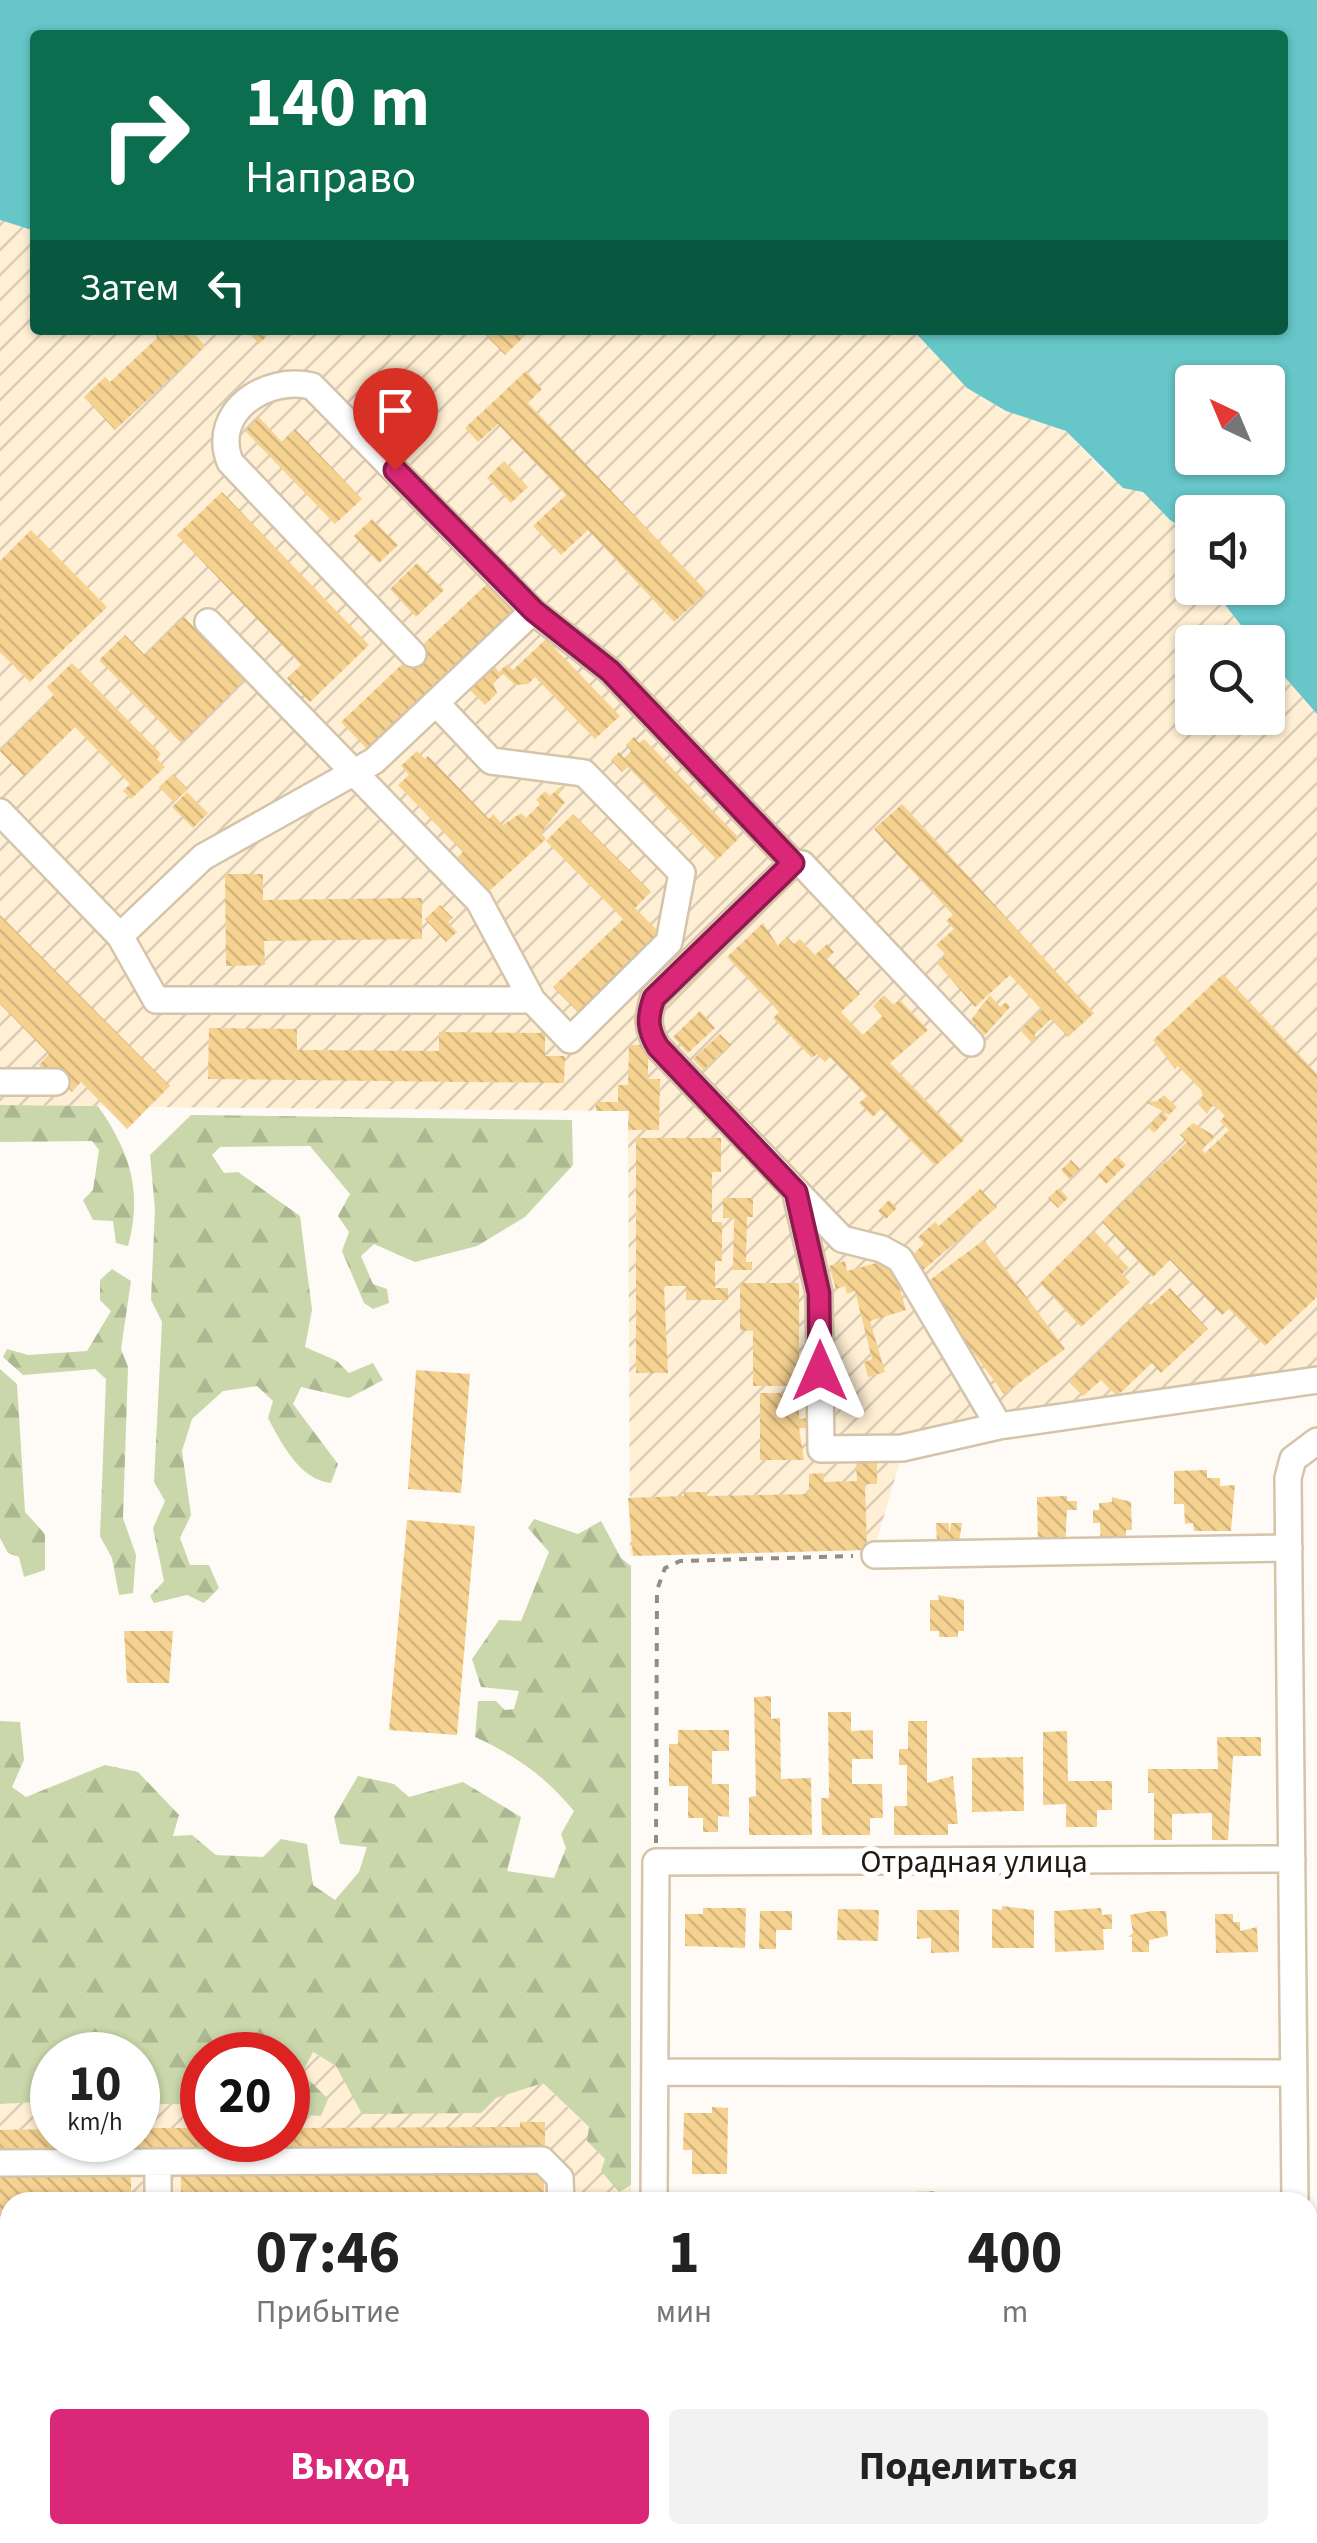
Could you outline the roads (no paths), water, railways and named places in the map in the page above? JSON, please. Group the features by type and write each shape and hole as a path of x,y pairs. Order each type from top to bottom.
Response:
{"street":[{"path":"413,654 230,462 226,441 231,418 256,393 289,382 312,386 534,611 610,671 793,863 802,864 971,1043"},
{"path":"120,936 204,857 374,762 534,611"},
{"path":"208,622 479,901 532,1000 570,1040 669,942 682,873 584,774 491,761 436,703"},
{"path":"0,812 120,936 156,1000 532,1000"},
{"path":"793,863 654,998 648,1032 842,1239 882,1249 900,1259 999,1426"},
{"path":"0,1082 56,1082"},
{"path":"796,1192 819,1293 821,1449 902,1448 999,1426 1317,1380"},
{"path":"1295,2192 1288,1478 1292,1459 1317,1441"},
{"path":"875,1556 1289,1548"},
{"name":"Отрадная улица","path":"655,2072 656,1862 1292,1859"},
{"path":"654,2192 655,2072 1294,2073"},
{"path":"160,2162 542,2160 560,2178 561,2192"},
{"path":"0,2163 158,2162 158,2192"}],"water":[{"path":"0,0 1317,0 1317,714 1285,677 1285,625 1241,625 1225,605 1285,605 1285,495 1175,495 1175,523 1143,492 1123,488 1066,431 1006,411 967,388 918,335 1288,335 1288,30 30,30 30,229 0,220"}]}
